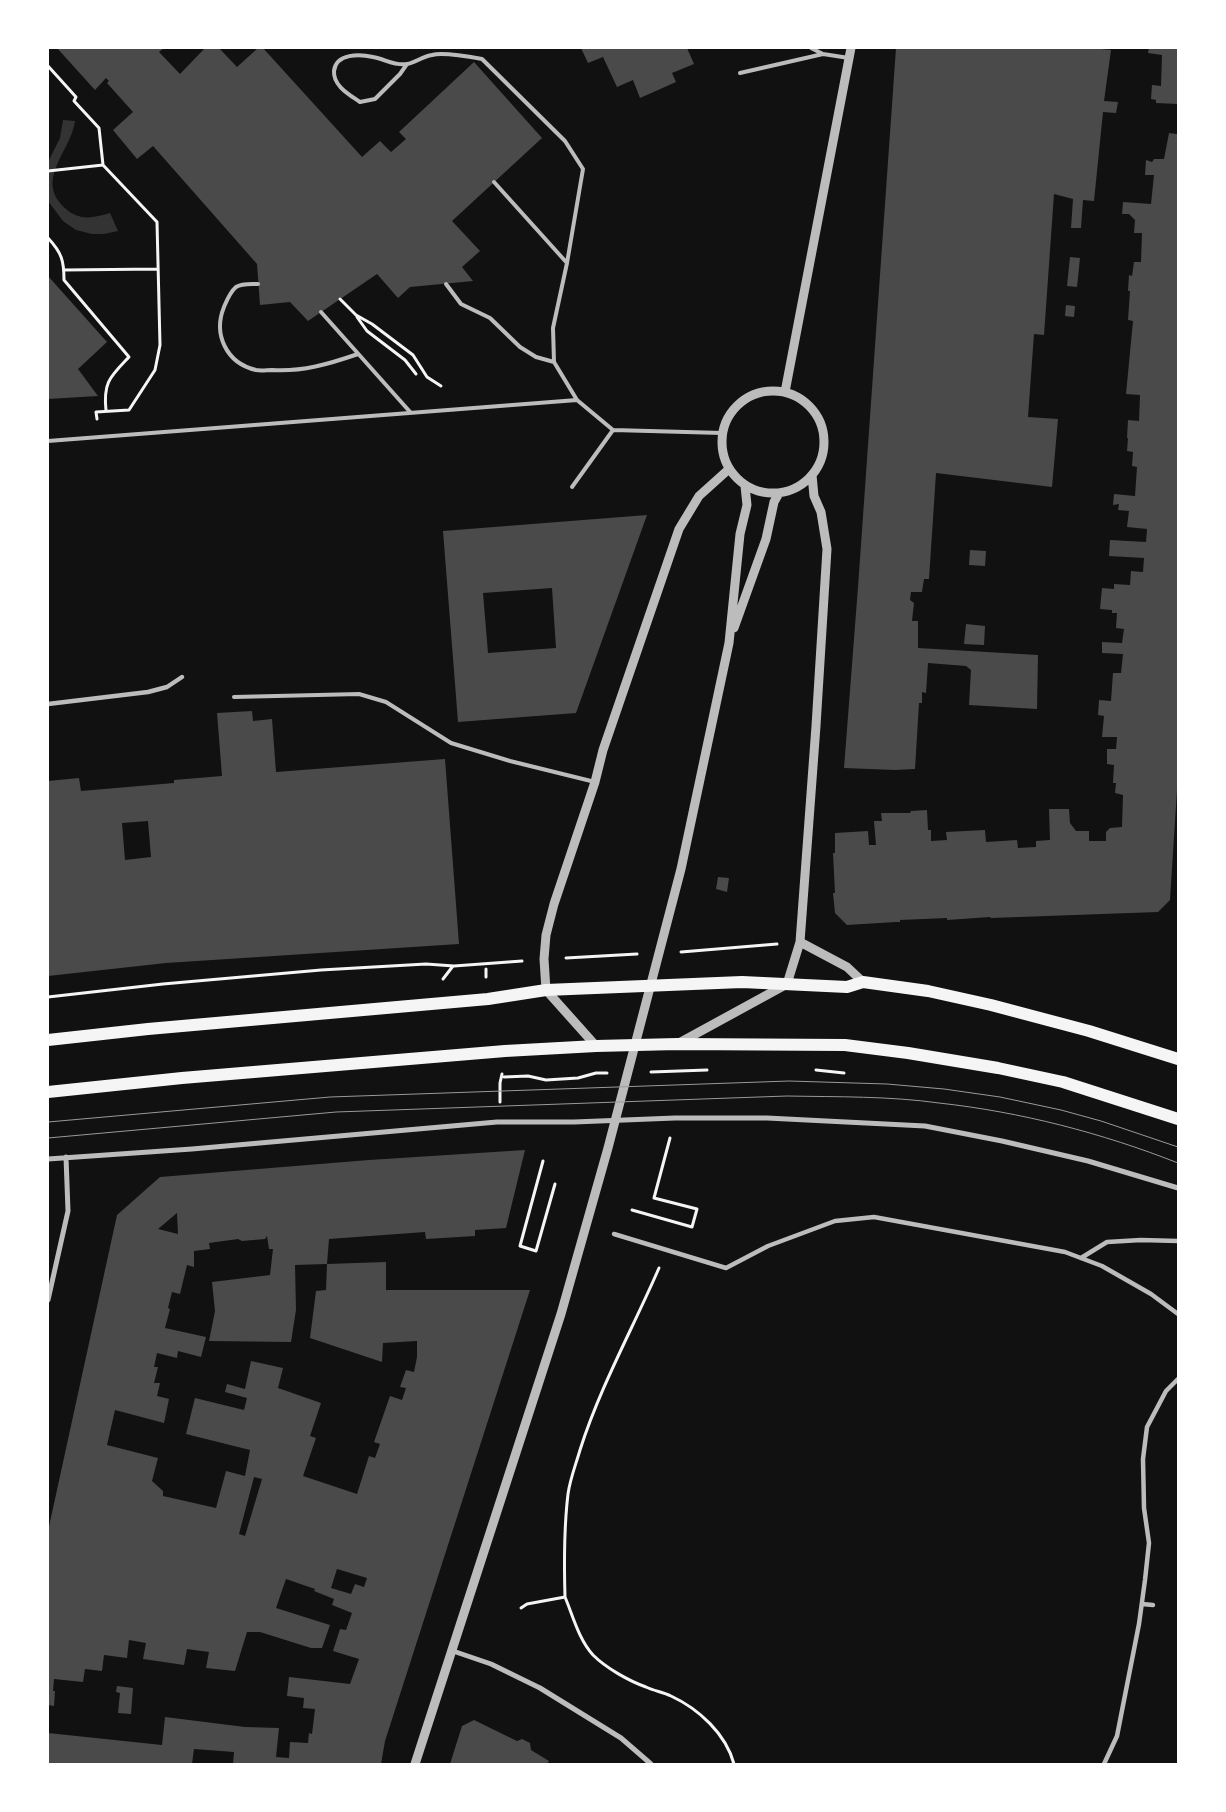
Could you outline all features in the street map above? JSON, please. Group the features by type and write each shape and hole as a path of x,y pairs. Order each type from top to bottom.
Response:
{"main road":[{"path":"48,1040 148,1029 488,999 546,990 742,982 847,987 863,982 928,991 991,1005 1089,1031 1178,1059"},
{"path":"48,1092 182,1078 505,1051 677,1044 845,1045 998,1068 1063,1082 1178,1118"}],"street":[{"path":"785,392 851,48"},
{"path":"764,392 785,392 798,398 810,407 818,419 823,433 824,448 820,462 812,475 802,484 791,490 779,493 756,491 745,486 729,468 722,452 722,433 726,420 734,408 744,399 764,392"},
{"path":"596,1046 546,990 544,960 546,935 554,904 595,782 603,750 679,529 699,496 729,468"},
{"path":"677,1044 787,984 800,942 827,549 821,512 814,496 812,475"},
{"path":"415,1764 561,1314 606,1155 682,869 729,642 740,534 747,505 745,486"},
{"path":"729,642 766,539 774,502 779,493"},
{"path":"48,704 148,692 167,687 182,677"},
{"path":"800,942 847,967 863,982"},
{"path":"48,1159 192,1149 497,1122 767,1118 925,1126 1088,1161 1178,1188"},
{"path":"48,1300 68,1211 66,1157"},
{"path":"614,1234 726,1268 768,1246 835,1221 874,1218 1064,1252 1102,1266 1151,1294 1178,1314"},
{"path":"1080,1258 1107,1242 1141,1240 1178,1241"},
{"path":"1104,1764 1118,1736 1142,1604 1148,1543 1144,1508 1143,1459 1147,1427 1166,1391 1178,1379"},
{"path":"1142,1604 1153,1605"},
{"path":"453,1650 491,1664 540,1688 621,1738 651,1764"}],"lane":[{"path":"812,48 823,54 849,58"},
{"path":"407,64 376,100 360,102 338,86 334,71 338,62 348,55 374,57 390,63 407,64 433,54 482,59 565,141 583,169 554,328 554,362 577,400 614,430 722,433"},
{"path":"740,73 823,54"},
{"path":"494,182 567,263"},
{"path":"258,284 244,284 236,287 228,297 220,316 220,334 225,349 239,361 256,370 290,371 327,364 358,354"},
{"path":"446,284 461,304 490,318 520,347 536,357 554,362"},
{"path":"321,312 410,412"},
{"path":"48,441 577,400"},
{"path":"572,487 614,430"},
{"path":"234,697 359,694 386,702 450,743 510,761 595,782"}],"path":[{"path":"48,66 76,96 74,101 99,128 103,166 157,222 160,345 155,370 130,410 96,412 98,437"},
{"path":"48,171 103,166"},
{"path":"48,238 64,261 64,280 129,357 110,377 104,393 106,411"},
{"path":"64,270 158,269"},
{"path":"340,299 356,315 367,331 405,360 416,374"},
{"path":"356,315 372,324 412,355 427,377 441,386"},
{"path":"704,950 800,942"},
{"path":"48,997 163,984 321,970 426,964 454,966 621,955"},
{"path":"645,1072 713,1070"},
{"path":"815,1070 844,1073"},
{"path":"494,1077 528,1076 546,1080 578,1078 596,1073 616,1073"},
{"path":"632,1210 692,1227 697,1209 654,1198 670,1137"},
{"path":"543,1161 520,1246 536,1252 555,1184"},
{"path":"668,1250 587,1429 574,1471 568,1492 566,1517 566,1597 586,1647 595,1657 630,1680 670,1695 706,1718 732,1756 734,1764"},
{"path":"521,1608 527,1604 566,1597"}],"shaded area":[{"path":"63,120 75,121 53,177 53,187 57,198 71,213 82,217 110,213 118,231 92,234 76,230 63,221 48,201 48,162 60,138"}],"building":[{"path":"57,48 164,48 159,52 180,74 205,48 219,48 237,67 258,48 263,48 362,157 380,141 391,152 406,139 399,132 474,62 542,138 452,221 480,251 462,267 473,281 410,287 398,298 377,274 308,321 290,302 260,305 257,264 153,146 137,159 113,130 133,112 107,83 109,81 106,78 95,90"},
{"path":"581,48 687,48 694,64 672,73 676,82 640,98 633,80 617,87 603,57 588,63"},
{"path":"896,48 1091,48 1111,50 1104,101 1118,102 1116,113 1103,112 1094,201 1083,200 1081,228 1071,228 1073,199 1054,194 1044,335 1034,334 1028,417 1058,419 1052,487 936,473 929,579 924,579 922,592 911,592 910,600 914,603 912,621 918,621 918,648 1038,655 1037,709 969,705 971,670 966,666 928,663 926,693 922,692 922,703 919,703 915,769 895,770 844,768"},
{"path":"1149,48 1178,48 1178,104 1156,103 1156,100 1151,99 1152,85 1161,86 1162,55 1148,53"},
{"path":"1177,130 1178,774 1170,900 1158,912 947,920 947,918 847,925 835,913 833,853 835,853 835,833 868,831 869,845 876,845 874,821 882,821 881,813 910,813 911,811 927,810 928,830 931,830 931,841 947,840 946,832 985,830 986,842 1017,840 1018,848 1036,847 1036,841 1050,840 1049,809 1069,809 1070,823 1076,831 1089,831 1089,841 1106,841 1106,832 1110,828 1122,827 1123,795 1115,793 1116,783 1113,783 1114,765 1107,764 1107,749 1116,749 1117,737 1102,737 1104,716 1098,715 1099,700 1111,701 1113,673 1121,673 1123,654 1102,653 1102,642 1122,643 1124,629 1116,628 1117,613 1112,613 1112,610 1100,609 1102,588 1114,589 1114,584 1130,585 1131,571 1143,572 1144,558 1109,556 1110,540 1146,542 1147,529 1127,527 1129,511 1118,510 1119,504 1113,505 1114,494 1135,496 1137,467 1132,466 1133,452 1127,451 1127,438 1128,420 1139,421 1140,395 1126,394 1133,321 1128,320 1129,275 1132,276 1134,262 1141,262 1142,233 1134,233 1135,220 1129,214 1122,214 1123,202 1151,204 1154,175 1145,175 1146,160 1152,162 1154,159 1164,159 1169,133 1177,134"},
{"path":"1070,257 1080,258 1077,287 1067,286"},
{"path":"48,276 107,342 78,369 98,396 48,399"},
{"path":"1066,305 1075,306 1074,317 1065,316"},
{"path":"647,515 576,713 458,722 443,531","holes":["552,588 556,648 488,653 483,593"]},
{"path":"970,550 986,551 985,566 969,565"},
{"path":"966,624 985,626 984,645 964,644"},
{"path":"252,711 253,721 272,719 276,772 445,759 459,944 166,963 48,976 48,781 79,778 81,791 174,783 174,780 222,776 217,713","holes":["148,821 151,857 125,860 122,823"]},
{"path":"718,877 729,878 727,892 716,889"},
{"path":"525,1150 506,1228 475,1230 475,1236 426,1239 425,1232 329,1239 327,1264 386,1262 386,1290 530,1290 385,1741 381,1764 233,1764 234,1752 194,1749 192,1764 48,1764 48,1733 162,1745 165,1717 245,1727 279,1728 276,1757 289,1758 290,1742 308,1743 309,1733 312,1734 315,1709 303,1708 304,1698 287,1696 289,1677 350,1684 359,1659 333,1651 340,1629 346,1630 352,1613 332,1605 334,1599 314,1591 315,1589 286,1579 276,1608 330,1625 322,1648 311,1648 260,1632 247,1632 235,1671 206,1668 209,1652 187,1649 184,1665 143,1659 146,1643 129,1640 127,1658 104,1655 102,1671 85,1669 83,1682 54,1679 54,1706 48,1705 48,1531 117,1215 160,1177 369,1160","holes":["177,1213 178,1234 158,1229","267,1236 269,1249 273,1249 270,1275 212,1282 215,1311 209,1341 291,1342 296,1310 295,1265 327,1264 326,1290 316,1291 310,1338 382,1362 383,1343 417,1341 417,1357 414,1372 406,1370 400,1387 406,1388 402,1400 390,1396 374,1442 380,1444 375,1458 369,1456 357,1494 303,1476 316,1438 310,1436 321,1403 278,1388 283,1368 251,1361 245,1389 227,1384 225,1392 247,1398 244,1410 195,1398 186,1434 250,1450 245,1476 226,1471 216,1508 163,1496 163,1491 152,1481 158,1458 107,1445 115,1410 164,1423 169,1399 157,1396 160,1383 154,1383 158,1367 154,1367 157,1353 177,1358 178,1351 201,1357 206,1337 165,1328 172,1292 180,1294 187,1265 194,1267 194,1251 210,1249 209,1243 238,1239 242,1241 265,1239","254,1477 262,1479 245,1536 239,1534","337,1569 367,1578 364,1587 355,1584 351,1594 331,1588"]},
{"path":"117,1686 133,1688 131,1714 118,1713 120,1693 116,1692"},
{"path":"474,1720 517,1741 522,1739 530,1743 531,1750 549,1761 547,1764 450,1764 462,1726"}],"tram line":[{"path":"48,1122 330,1097 789,1081 887,1084 944,1089 1000,1097 1101,1121 1178,1147"},
{"path":"48,1138 336,1112 787,1096 844,1097 920,1101 970,1107 1031,1118 1091,1133 1178,1163"}]}
